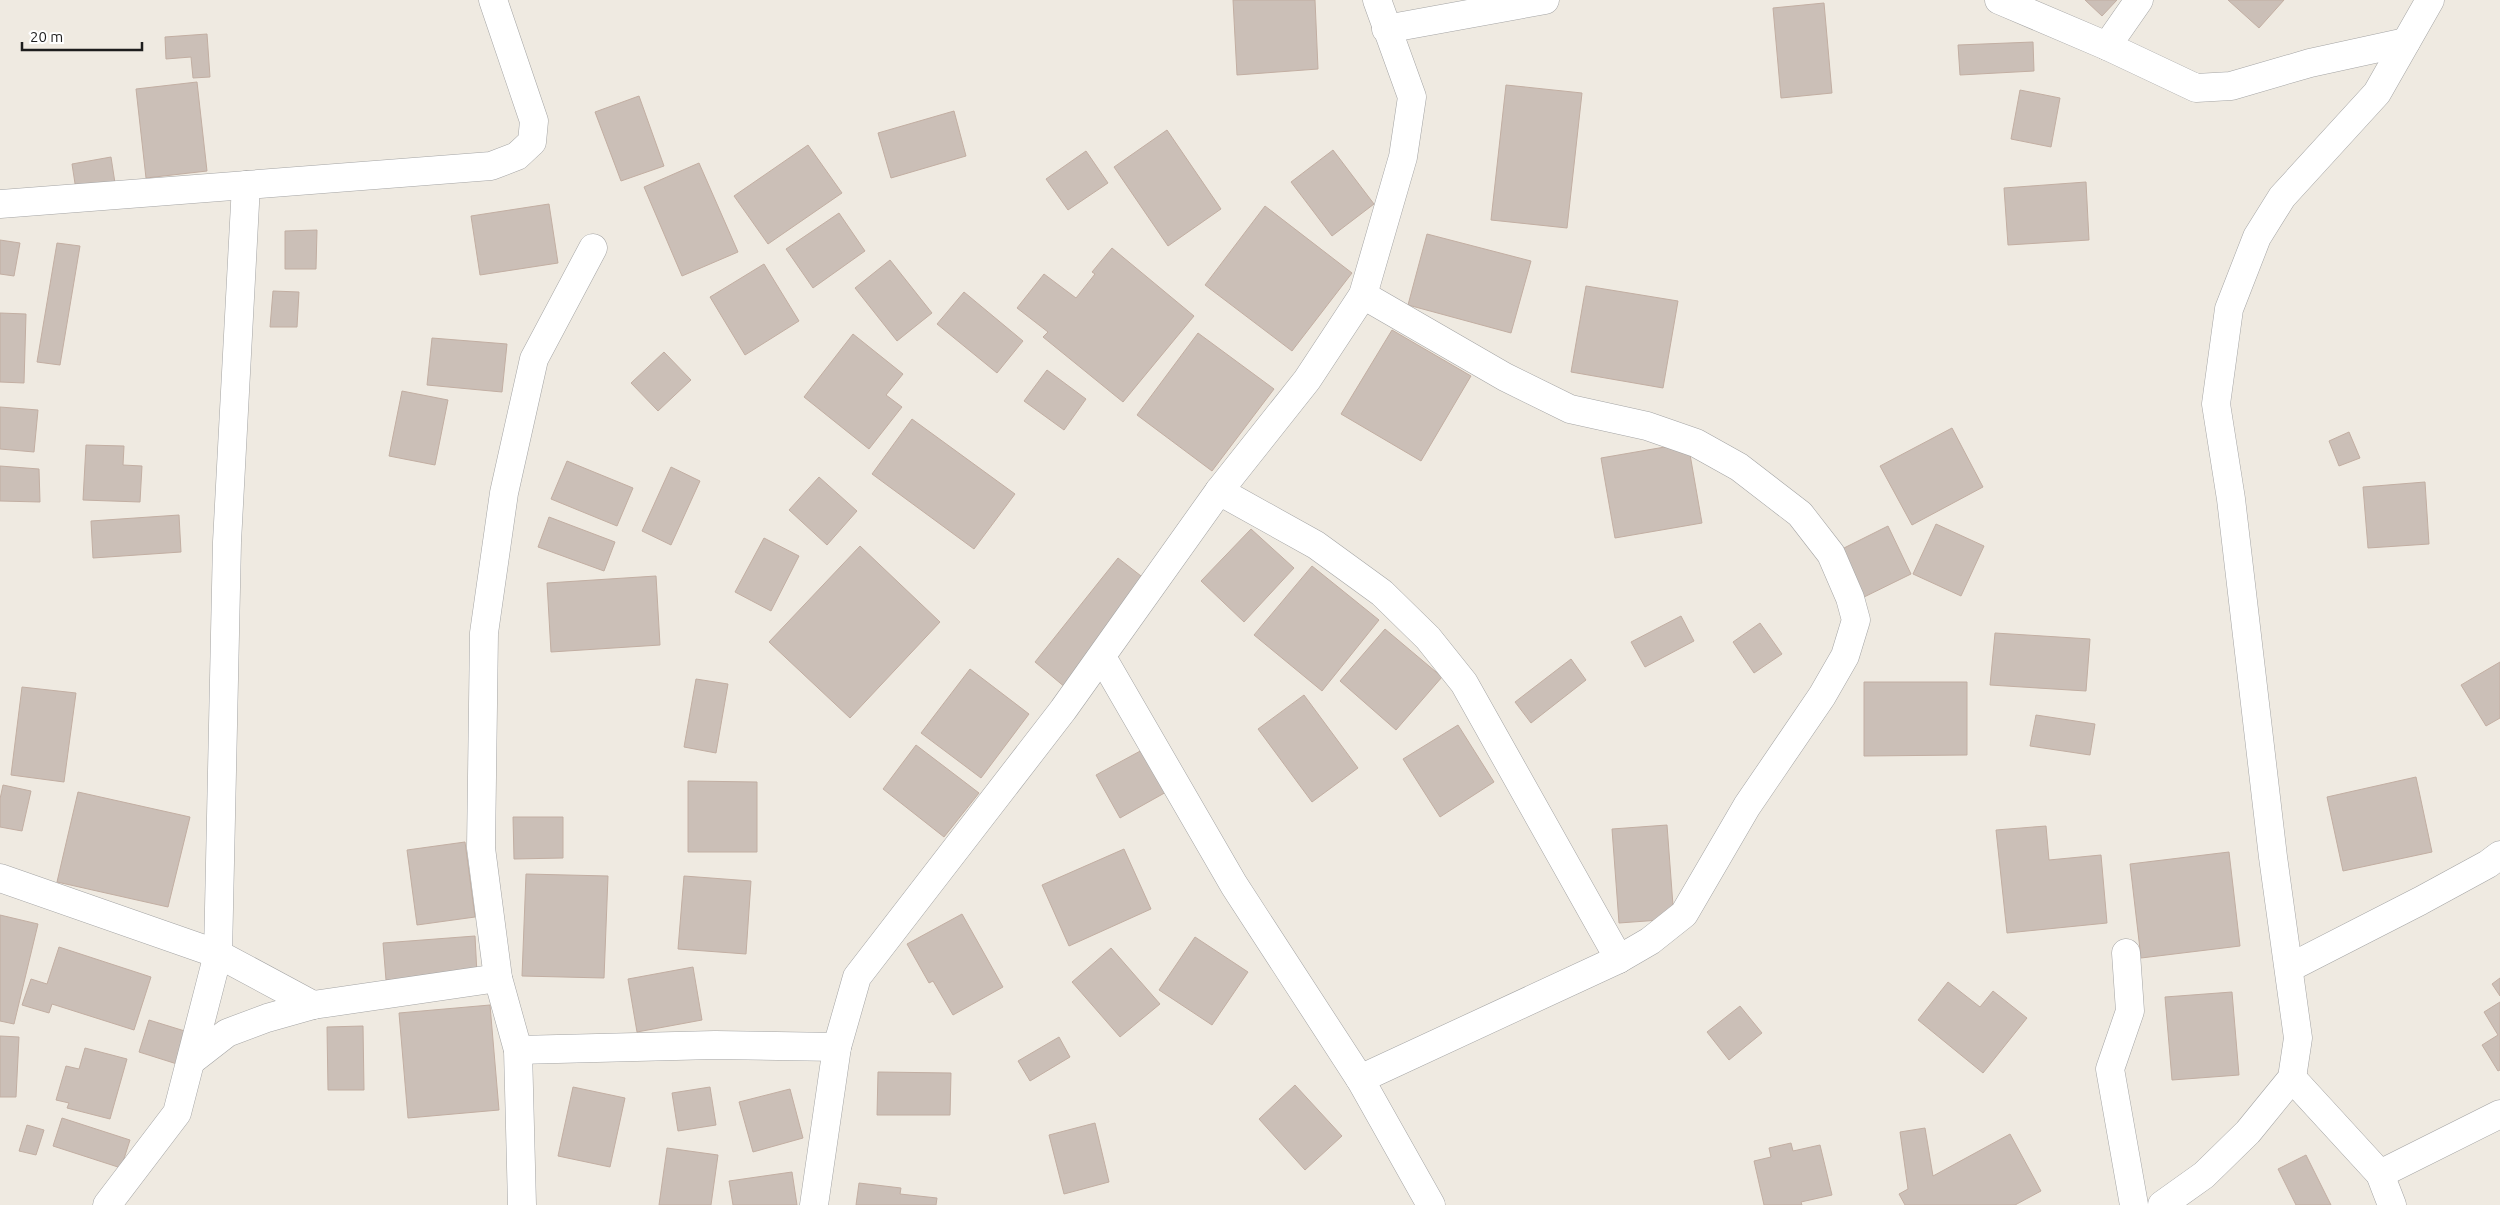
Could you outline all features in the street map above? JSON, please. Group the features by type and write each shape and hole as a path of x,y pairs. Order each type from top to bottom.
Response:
{"street":[{"path":"0,204 491,166 517,156 532,142 534,120 493,0"},
{"path":"814,1205 837,1047 857,976 1102,657 1219,492 1307,380 1363,295 1403,157 1412,97 1377,0"},
{"path":"1386,29 1545,0"},
{"path":"1999,0 2107,46 2196,88 2231,86 2310,63 2406,42"},
{"path":"2107,46 2139,0"},
{"path":"2162,1205 2204,1175 2248,1132 2292,1078 2298,1038 2273,857 2231,499 2216,404 2229,309 2257,237 2282,197 2377,93 2430,0"},
{"path":"107,1205 177,1113 218,954 227,542 246,185"},
{"path":"522,1205 518,1050 498,978 481,848 484,634 504,493 534,359 593,248"},
{"path":"1360,1079 1618,959 1650,941 1684,914 1747,806 1822,696 1845,656 1856,620 1850,598 1831,554 1800,514 1739,467 1696,444 1647,426 1570,409 1505,377 1363,295"},
{"path":"1219,492 1316,545 1382,593 1428,638 1464,683 1618,959"},
{"path":"1102,657 1234,885 1360,1079 1431,1205"},
{"path":"2289,968 2420,901 2488,864 2500,855"},
{"path":"0,878 218,954 313,1005"},
{"path":"2126,953 2130,1011 2110,1069 2134,1205"},
{"path":"191,1061 227,1033 267,1018 313,1005 498,978"},
{"path":"518,1050 715,1045 837,1047"},
{"path":"2292,1078 2380,1174 2392,1205"},
{"path":"2380,1174 2500,1114"}],"building":[{"path":"1233,0 1315,0 1318,69 1237,75"},
{"path":"2085,0 2117,0 2102,16"},
{"path":"2228,0 2284,0 2259,28"},
{"path":"1824,3 1832,93 1781,98 1773,8"},
{"path":"207,34 210,77 193,78 191,57 166,59 165,37"},
{"path":"2033,42 2034,71 1960,75 1958,45"},
{"path":"197,82 207,171 146,178 136,89"},
{"path":"1506,85 1582,93 1567,228 1491,220"},
{"path":"2020,90 2060,98 2051,147 2011,139"},
{"path":"639,96 664,166 621,181 595,112"},
{"path":"954,111 966,156 891,178 878,133"},
{"path":"1167,130 1221,209 1168,246 1114,167"},
{"path":"808,145 842,193 768,244 734,196"},
{"path":"1333,150 1374,204 1332,236 1291,182"},
{"path":"1086,151 1108,183 1068,210 1046,179"},
{"path":"111,157 115,183 76,190 72,164"},
{"path":"699,163 738,252 682,276 644,187"},
{"path":"2086,182 2089,240 2008,245 2004,188"},
{"path":"549,204 558,263 480,275 471,216"},
{"path":"1265,206 1352,273 1292,351 1205,285"},
{"path":"839,213 865,251 813,288 786,249"},
{"path":"317,230 316,269 285,269 285,231"},
{"path":"1427,234 1531,261 1511,333 1408,305"},
{"path":"0,240 20,243 14,276 0,274"},
{"path":"57,243 80,246 60,365 37,362"},
{"path":"1112,248 1194,316 1123,402 1043,337 1048,332 1017,308 1044,274 1076,298 1095,274 1092,272"},
{"path":"890,260 932,313 897,341 855,288"},
{"path":"764,264 799,321 745,355 710,297"},
{"path":"1586,286 1678,301 1663,388 1571,372"},
{"path":"273,291 299,292 297,327 270,327"},
{"path":"964,292 1023,341 997,373 937,324"},
{"path":"0,313 26,314 24,383 0,382"},
{"path":"1392,330 1471,376 1421,461 1341,414"},
{"path":"1198,333 1274,389 1212,471 1137,415"},
{"path":"853,334 903,374 886,395 902,407 869,449 804,397"},
{"path":"432,338 507,344 502,392 427,385"},
{"path":"664,352 691,380 658,411 631,383"},
{"path":"1047,370 1086,399 1064,430 1024,401"},
{"path":"402,391 448,400 435,465 389,456"},
{"path":"0,407 38,410 34,452 0,449"},
{"path":"912,419 1015,494 974,549 872,474"},
{"path":"1952,428 1983,487 1912,525 1880,466"},
{"path":"2349,432 2360,458 2339,466 2329,441"},
{"path":"1688,443 1702,523 1615,538 1601,458"},
{"path":"86,445 124,446 123,465 142,466 140,502 83,500"},
{"path":"567,461 633,488 617,526 551,499"},
{"path":"0,466 39,469 40,502 0,501"},
{"path":"671,467 700,481 671,545 642,531"},
{"path":"819,477 857,511 827,545 789,510"},
{"path":"2425,482 2429,544 2368,548 2363,487"},
{"path":"179,515 181,552 93,558 91,521"},
{"path":"549,517 615,542 604,571 538,547"},
{"path":"1936,524 1984,546 1961,596 1913,574"},
{"path":"1888,526 1911,574 1858,600 1836,552"},
{"path":"1251,529 1294,568 1244,622 1201,581"},
{"path":"764,538 799,556 771,611 735,592"},
{"path":"860,546 940,622 850,718 769,642"},
{"path":"1118,558 1150,583 1066,688 1035,662"},
{"path":"1312,566 1379,620 1322,691 1254,635"},
{"path":"656,576 660,645 551,652 547,583"},
{"path":"1681,616 1694,641 1645,667 1631,642"},
{"path":"1760,623 1782,654 1754,673 1733,642"},
{"path":"1385,629 1442,677 1396,730 1340,681"},
{"path":"1995,633 2090,639 2086,691 1990,685"},
{"path":"1571,659 1586,680 1531,723 1515,702"},
{"path":"2500,662 2500,718 2486,726 2461,685"},
{"path":"970,669 1029,714 981,778 921,733"},
{"path":"696,679 728,684 716,753 684,747"},
{"path":"1864,682 1967,682 1967,755 1864,756"},
{"path":"22,687 76,693 64,782 11,775"},
{"path":"1304,695 1358,768 1312,802 1258,729"},
{"path":"2036,715 2095,724 2090,755 2030,746"},
{"path":"1458,725 1494,782 1440,817 1403,759"},
{"path":"916,745 979,793 944,837 883,789"},
{"path":"1144,749 1168,791 1120,818 1096,775"},
{"path":"2416,777 2432,852 2343,871 2327,797"},
{"path":"688,781 757,782 757,852 688,852"},
{"path":"3,785 31,791 22,831 0,827 0,799"},
{"path":"78,792 190,817 168,907 57,882"},
{"path":"513,817 563,817 563,858 514,859"},
{"path":"1667,825 1674,919 1619,923 1612,829"},
{"path":"2046,826 2049,860 2101,855 2107,923 2007,933 1996,830"},
{"path":"465,842 475,917 417,925 407,850"},
{"path":"1124,849 1151,909 1069,946 1042,885"},
{"path":"2229,852 2240,946 2141,958 2130,864"},
{"path":"526,874 608,876 604,978 522,976"},
{"path":"684,876 751,881 746,954 678,949"},
{"path":"962,914 1003,987 953,1015 933,981 929,983 907,944"},
{"path":"0,915 38,924 14,1024 0,1021"},
{"path":"475,936 477,974 386,980 383,943"},
{"path":"1195,937 1248,972 1212,1025 1159,990"},
{"path":"59,947 151,977 134,1030 52,1004 49,1013 22,1005 31,979 47,984"},
{"path":"1111,948 1160,1004 1120,1037 1072,982"},
{"path":"693,967 702,1020 637,1032 628,979"},
{"path":"2500,978 2500,996 2492,984"},
{"path":"1948,982 1980,1007 1993,991 2027,1018 1983,1073 1918,1020"},
{"path":"2232,992 2239,1075 2172,1080 2165,997"},
{"path":"2500,1002 2500,1070 2498,1071 2482,1045 2498,1035 2484,1012"},
{"path":"490,1005 499,1110 408,1118 399,1013"},
{"path":"1740,1006 1762,1033 1729,1060 1707,1032"},
{"path":"149,1020 188,1032 177,1064 139,1052"},
{"path":"363,1026 364,1090 328,1090 327,1027"},
{"path":"0,1036 19,1037 16,1097 0,1097"},
{"path":"1059,1037 1070,1057 1030,1081 1018,1061"},
{"path":"85,1048 127,1059 110,1119 67,1108 69,1103 56,1100 66,1066 79,1069"},
{"path":"878,1072 951,1073 950,1115 877,1115"},
{"path":"1295,1085 1342,1136 1305,1170 1259,1119"},
{"path":"573,1087 625,1098 610,1167 558,1156"},
{"path":"710,1087 716,1125 678,1131 672,1093"},
{"path":"790,1089 803,1138 753,1152 739,1102"},
{"path":"62,1118 130,1140 121,1168 53,1146"},
{"path":"1095,1123 1109,1182 1064,1194 1049,1135"},
{"path":"27,1125 44,1130 36,1155 19,1151"},
{"path":"1925,1128 1933,1176 2010,1134 2041,1191 2015,1205 1905,1205 1899,1194 1908,1189 1900,1132"},
{"path":"1791,1143 1793,1151 1820,1145 1832,1195 1801,1202 1802,1205 1764,1205 1754,1161 1771,1157 1769,1148"},
{"path":"667,1148 718,1155 711,1205 659,1205"},
{"path":"2306,1155 2331,1205 2296,1205 2278,1169"},
{"path":"792,1172 797,1205 733,1205 729,1181"},
{"path":"859,1183 901,1188 900,1194 937,1198 936,1205 856,1205"}]}
